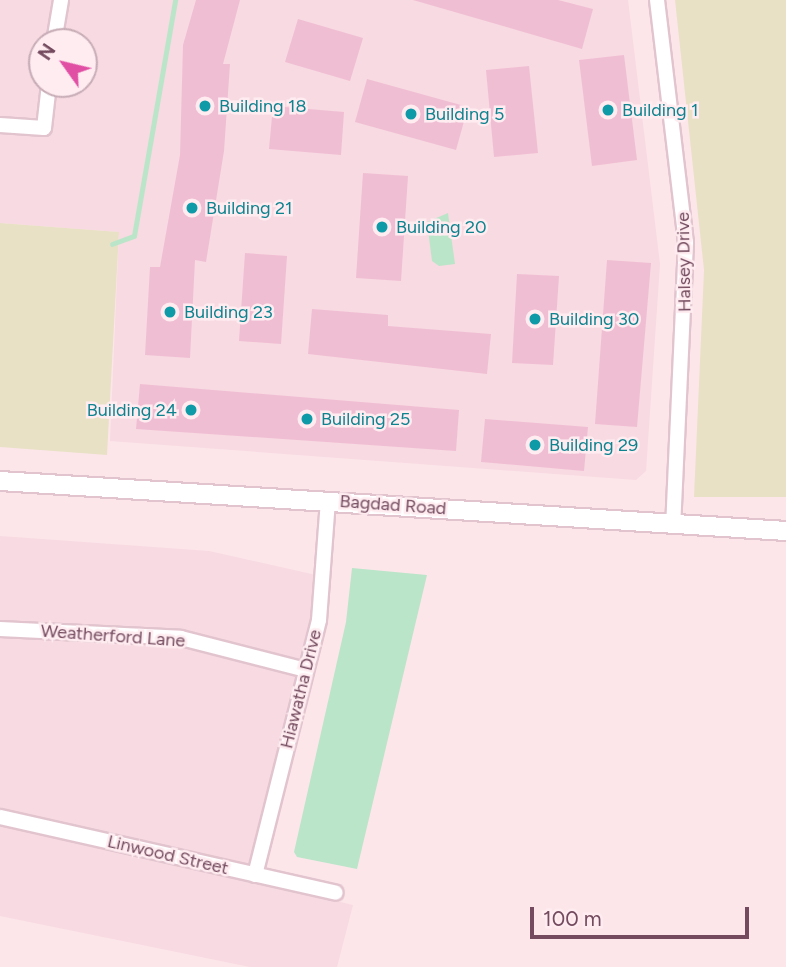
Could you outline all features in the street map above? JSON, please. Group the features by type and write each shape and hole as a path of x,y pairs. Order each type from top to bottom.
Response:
{"street":[{"path":"56,28 61,0"},
{"name":"Halsey Drive","path":"657,0 686,242 673,526"},
{"path":"0,125 44,128 47,98"},
{"name":"Bagdad Road","path":"0,481 328,500 673,526 786,531"},
{"name":"Hiawatha Drive","path":"255,875 319,620 328,500"},
{"name":"Weatherford Lane","path":"0,629 181,638 306,670"},
{"name":"Linwood Street","path":"0,817 336,893"}],"shaded area":[{"path":"0,0 628,0 660,264 646,471 636,480 110,441 119,232 0,223"},
{"path":"675,0 786,0 786,497 694,497 704,270"},
{"path":"448,213 455,264 439,266 432,261 427,222"},
{"path":"0,223 119,232 107,455 0,447"},
{"path":"0,536 209,551 316,575 315,624 252,881 353,905 337,967 250,967 0,916"},
{"path":"352,568 427,575 357,869 297,857 294,852 346,622"}],"building":[{"path":"196,0 240,0 223,64 230,64 224,151 206,262 195,260 190,358 145,355 150,267 160,267 180,155 183,45"},
{"path":"413,0 558,0 593,9 582,49"},
{"path":"298,19 363,38 350,81 285,62"},
{"name":"Building 1","path":"624,55 637,160 592,166 579,60"},
{"path":"529,66 538,153 494,157 486,70"},
{"name":"Building 5","path":"367,79 468,107 456,150 355,122"},
{"path":"273,106 344,112 341,155 269,149"},
{"name":"Building 20","path":"363,173 408,176 401,281 356,278"},
{"path":"245,253 287,256 281,344 239,341"},
{"path":"607,260 651,263 637,427 595,424"},
{"name":"Building 30","path":"517,274 559,276 553,365 512,363"},
{"path":"312,309 388,315 388,326 491,334 487,374 308,354"},
{"path":"140,384 459,410 456,451 136,429"},
{"name":"Building 29","path":"485,419 588,427 584,471 481,462"}],"waterway":[{"path":"112,244 134,236 175,0"}],"place":[{"name":"Building 18","path":"205,106"},
{"name":"Building 1","path":"608,110"},
{"name":"Building 5","path":"411,114"},
{"name":"Building 21","path":"192,208"},
{"name":"Building 20","path":"382,227"},
{"name":"Building 23","path":"170,312"},
{"name":"Building 30","path":"535,319"},
{"name":"Building 24","path":"191,410"},
{"name":"Building 25","path":"307,419"},
{"name":"Building 29","path":"535,445"}]}
